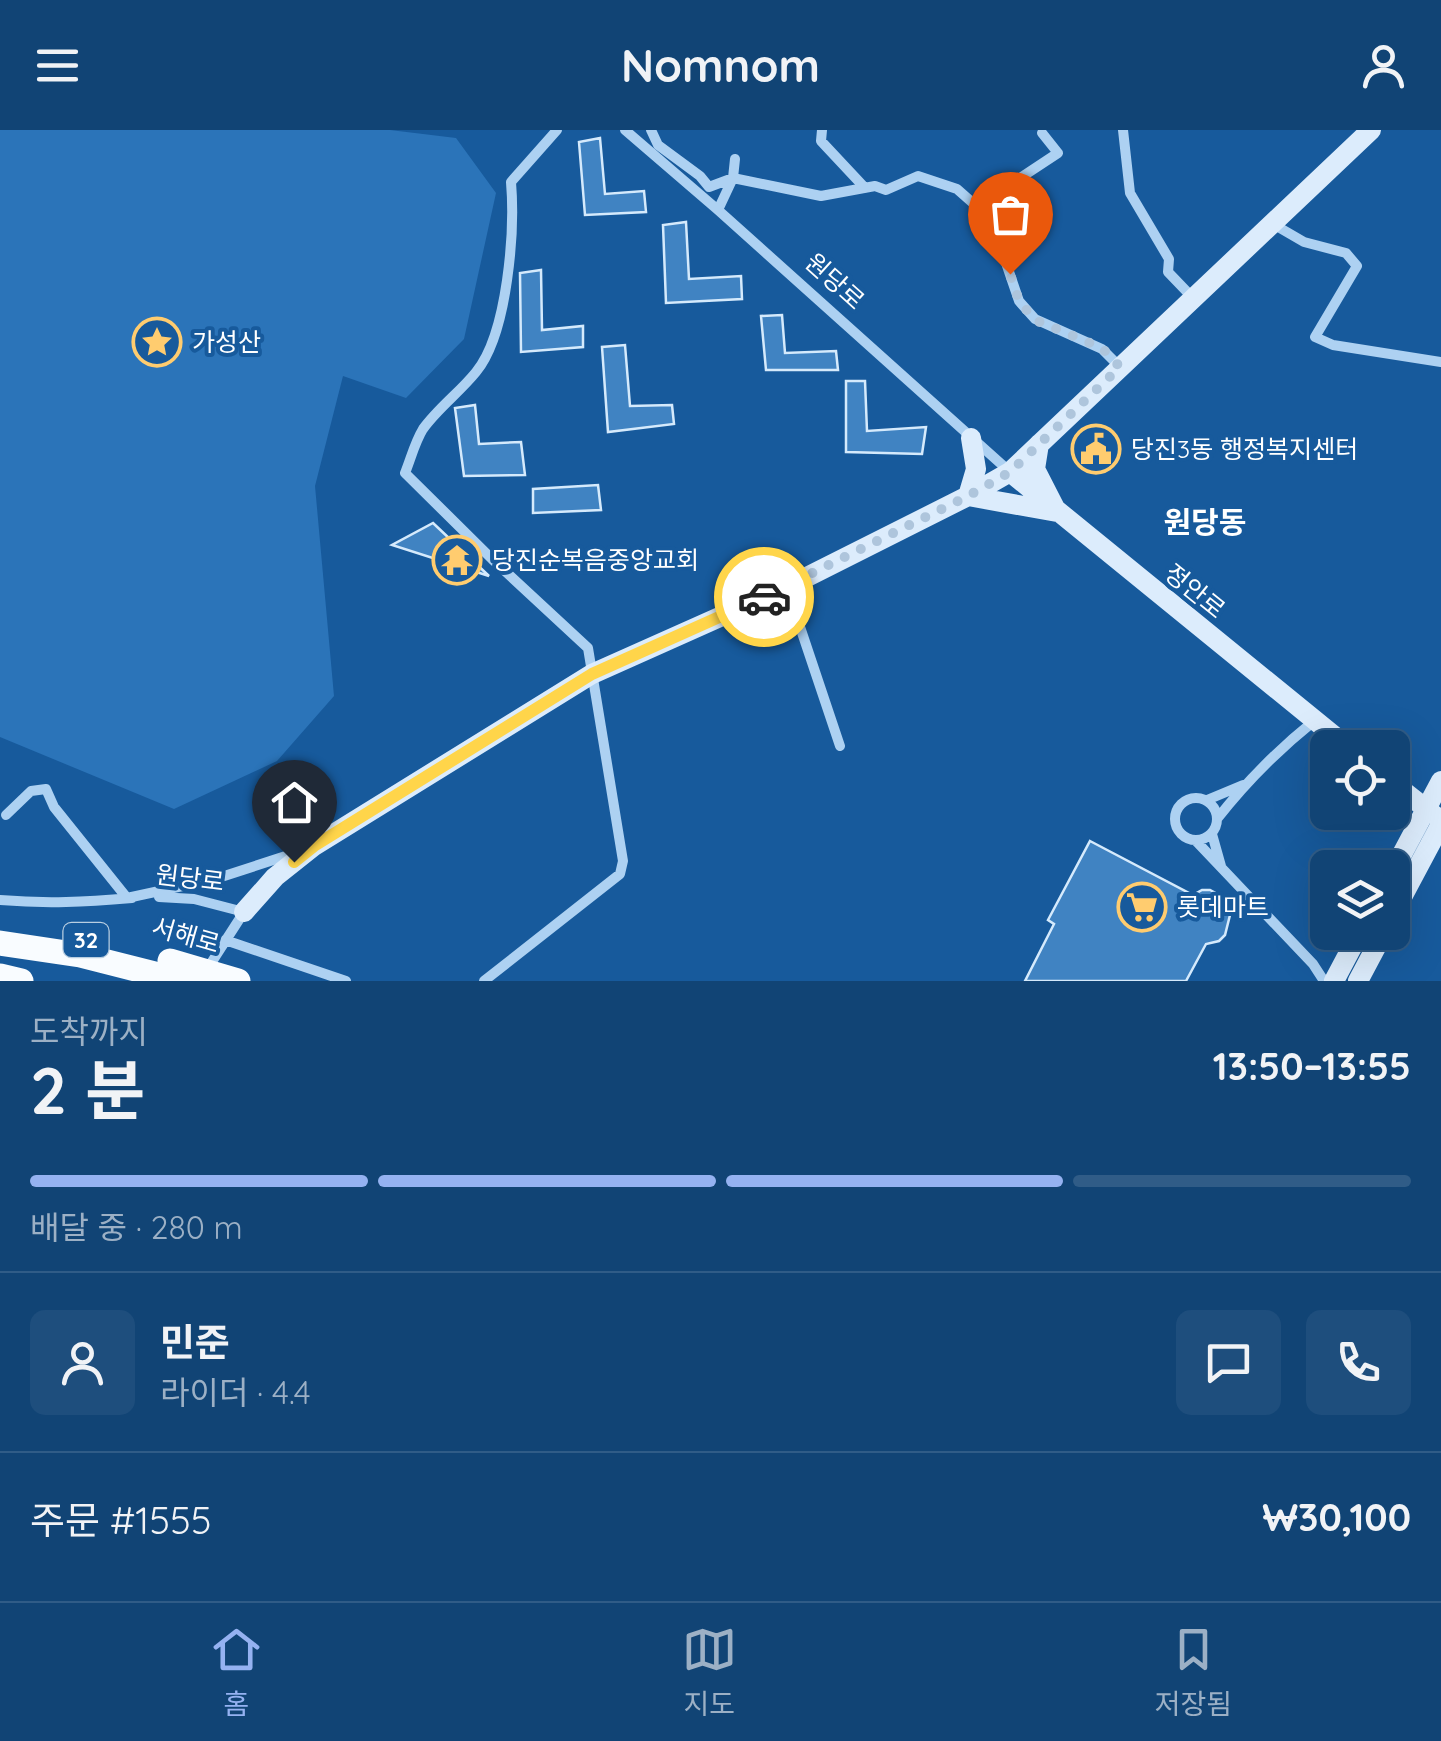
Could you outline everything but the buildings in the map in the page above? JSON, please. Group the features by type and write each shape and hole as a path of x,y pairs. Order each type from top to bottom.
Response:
{"main road":[{"name":"서해로","path":"0,926 85,940 173,973"},
{"name":"서해로","path":"0,943 238,981"},
{"path":"0,976 21,981"}],"street":[{"path":"484,981 620,874 623,861 588,648 406,473 426,425 479,369 492,344 504,300 513,208 511,182 558,130"},
{"name":"원당로","path":"625,130 1010,472"},
{"path":"650,130 658,145 709,187 732,178 821,196 875,186 886,190 918,176 957,189 991,218 1019,301 1035,320 1102,348 1120,367"},
{"path":"822,130 821,140 865,188"},
{"path":"1124,130 1130,193 1169,260 1168,272 1192,297"},
{"path":"978,206 1058,153 1042,133"},
{"name":"원당로","path":"0,900 44,904 172,897 244,912 275,877 314,846 592,674 787,587 1010,472 1272,224 1362,133"},
{"path":"718,210 732,178 734,159"},
{"path":"1272,224 1304,242 1346,252 1357,266 1315,337 1333,345 1441,362"},
{"path":"971,438 976,471 968,496 1057,512"},
{"path":"1038,444 1035,469 1057,512"},
{"name":"정안로","path":"1010,472 1327,730"},
{"path":"787,587 840,746"},
{"path":"1196,841 1212,834 1218,819 1244,784 1315,720"},
{"path":"1410,876 1436,818 1441,781"},
{"path":"1206,800 1244,784"},
{"name":"원당로","path":"6,815 32,791 46,788 54,807 127,898"},
{"path":"1218,819 1215,809 1197,796 1187,798 1177,807 1175,817 1176,827 1183,835 1196,841 1313,964 1324,981"},
{"path":"1410,797 1436,818"},
{"path":"1410,850 1436,818"},
{"path":"1212,834 1221,868"},
{"path":"127,898 215,879 314,846"},
{"path":"201,981 244,912"},
{"path":"225,940 346,981"},
{"path":"1334,981 1350,950"},
{"path":"1358,981 1374,950"}],"shaded area":[{"path":"0,130 390,130 456,138 496,193 464,339 406,398 343,376 315,486 334,696 277,761 174,809 0,737"}],"way so far":[{"path":"764,597 1010,472 1120,367 1102,348 1035,320 1019,301 1010,274"}],"place":[{"name":"가성산","path":"157,342"},
{"name":"당진3동 행정복지센터","path":"1096,449"},
{"name":"당진순복음중앙교회","path":"457,560"},
{"name":"롯데마트","path":"1142,907"}],"district":[{"name":"원당동","path":"1205,523"}],"route":[{"path":"294,862 592,674 764,597"}]}
